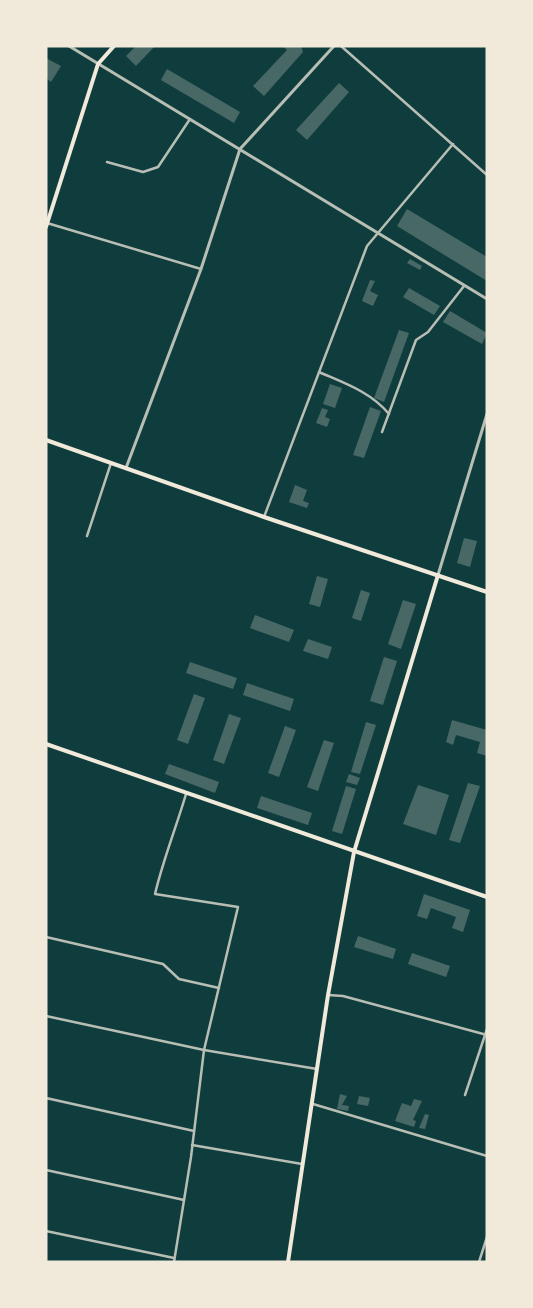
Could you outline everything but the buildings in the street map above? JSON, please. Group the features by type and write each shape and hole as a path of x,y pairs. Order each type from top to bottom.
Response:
{"main road":[{"path":"47,224 98,64 114,46"},
{"path":"46,440 264,517 487,592"},
{"path":"288,1262 328,995 354,852 438,575"},
{"path":"46,744 487,897"}],"street":[{"path":"69,46 487,300"},
{"path":"126,468 201,269 240,149 334,46"},
{"path":"341,46 487,175"},
{"path":"108,162 143,172 158,167 190,119"},
{"path":"264,517 368,246 376,234 453,144"},
{"path":"47,224 201,269"},
{"path":"382,432 416,340 428,332 464,286"},
{"path":"319,372 364,392 382,405 389,414"},
{"path":"438,575 487,414"},
{"path":"87,536 111,463"},
{"path":"46,1231 174,1260 194,1132 204,1050 238,907 155,894 163,860 171,843 186,794"},
{"path":"46,937 163,964 179,979 219,988"},
{"path":"328,995 343,996 486,1034"},
{"path":"46,1016 204,1050 317,1069"},
{"path":"465,1096 481,1041 487,1030"},
{"path":"46,1098 194,1132"},
{"path":"312,1104 487,1156"},
{"path":"192,1146 303,1164"},
{"path":"46,1170 184,1200"},
{"path":"479,1262 487,1237"}]}
